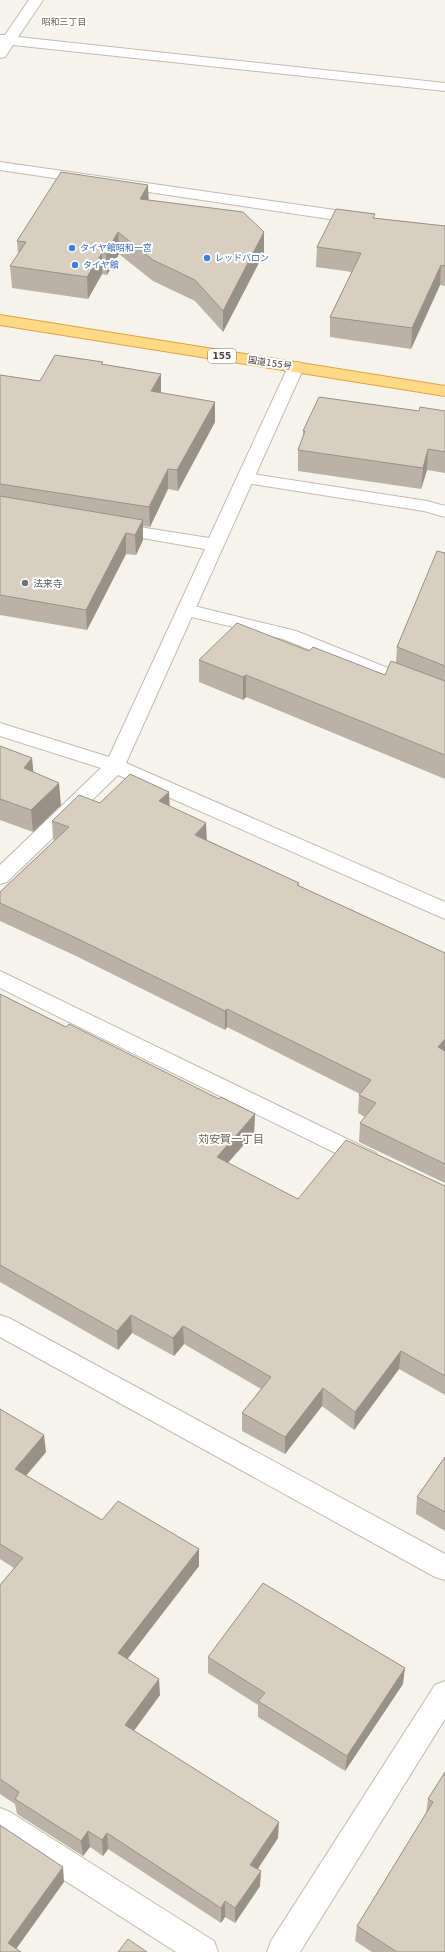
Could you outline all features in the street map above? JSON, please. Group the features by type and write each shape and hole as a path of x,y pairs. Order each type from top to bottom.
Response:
{"highway":[{"name":"国道155号","path":"0,320 445,391"}],"street":[{"path":"0,54 5,39 36,0"},
{"path":"5,39 445,87"},
{"path":"0,166 375,221"},
{"path":"0,877 115,766 296,367"},
{"path":"246,478 427,506 445,512"},
{"path":"100,526 216,545"},
{"path":"186,610 289,635 445,698"},
{"path":"0,729 115,766 445,911"},
{"path":"0,979 388,1168"},
{"path":"0,1325 445,1568"},
{"path":"282,1952 445,1694"},
{"path":"0,1822 203,1952"}],"building":[{"path":"61,172 148,185 140,199 243,212 264,232 223,311 195,280 153,260 118,232 106,253 102,253 87,277 10,266 26,242 17,241"},
{"path":"336,209 375,214 373,218 445,226 445,266 441,265 412,328 330,317 361,253 317,247"},
{"path":"55,355 103,362 101,364 161,374 151,391 215,402 177,470 168,469 149,507 0,484 0,375 40,381"},
{"path":"319,397 419,411 420,407 445,411 445,452 428,449 423,468 298,450 305,431 303,431"},
{"path":"0,496 143,520 135,535 126,533 86,610 0,595"},
{"path":"437,551 445,553 445,666 397,647"},
{"path":"237,623 309,651 313,647 385,675 391,661 445,681 445,755 246,675 243,677 199,660"},
{"path":"0,746 32,758 24,768 59,783 31,810 0,799"},
{"path":"130,774 169,792 159,801 206,823 195,835 299,883 297,885 445,953 445,1039 438,1047 445,1051 445,1164 360,1123 376,1103 359,1095 371,1080 227,1009 225,1011 74,937 0,903 0,892 69,827 52,821 79,795 100,803"},
{"path":"0,994 66,1027 69,1024 219,1099 221,1097 255,1114 217,1157 298,1199 346,1140 445,1186 445,1376 401,1351 355,1412 323,1388 285,1437 242,1413 271,1377 183,1326 173,1338 131,1315 117,1331 0,1265"},
{"path":"0,1409 44,1435 15,1469 102,1520 118,1501 199,1549 118,1653 159,1679 125,1725 279,1822 250,1865 261,1871 235,1908 225,1901 221,1908 107,1833 102,1840 88,1831 81,1841 15,1799 19,1792 0,1779 0,1585 23,1558 0,1544"},
{"path":"445,1457 445,1512 417,1497"},
{"path":"263,1583 405,1668 347,1756 258,1701 265,1693 208,1657"},
{"path":"445,1772 445,1952 397,1952 357,1926 433,1802 428,1799"},
{"path":"0,1825 63,1867 8,1943 21,1952 0,1952"},
{"path":"128,1939 147,1952 118,1952"}],"place":[{"name":"タイヤ館昭和一宮","path":"72,248"},
{"name":"レッドバロン","path":"207,258"},
{"name":"タイヤ館","path":"75,265"},
{"name":"法来寺","path":"25,583"}],"district":[{"name":"昭和三丁目","path":"64,22"},
{"name":"苅安賀一丁目","path":"231,1139"}]}
